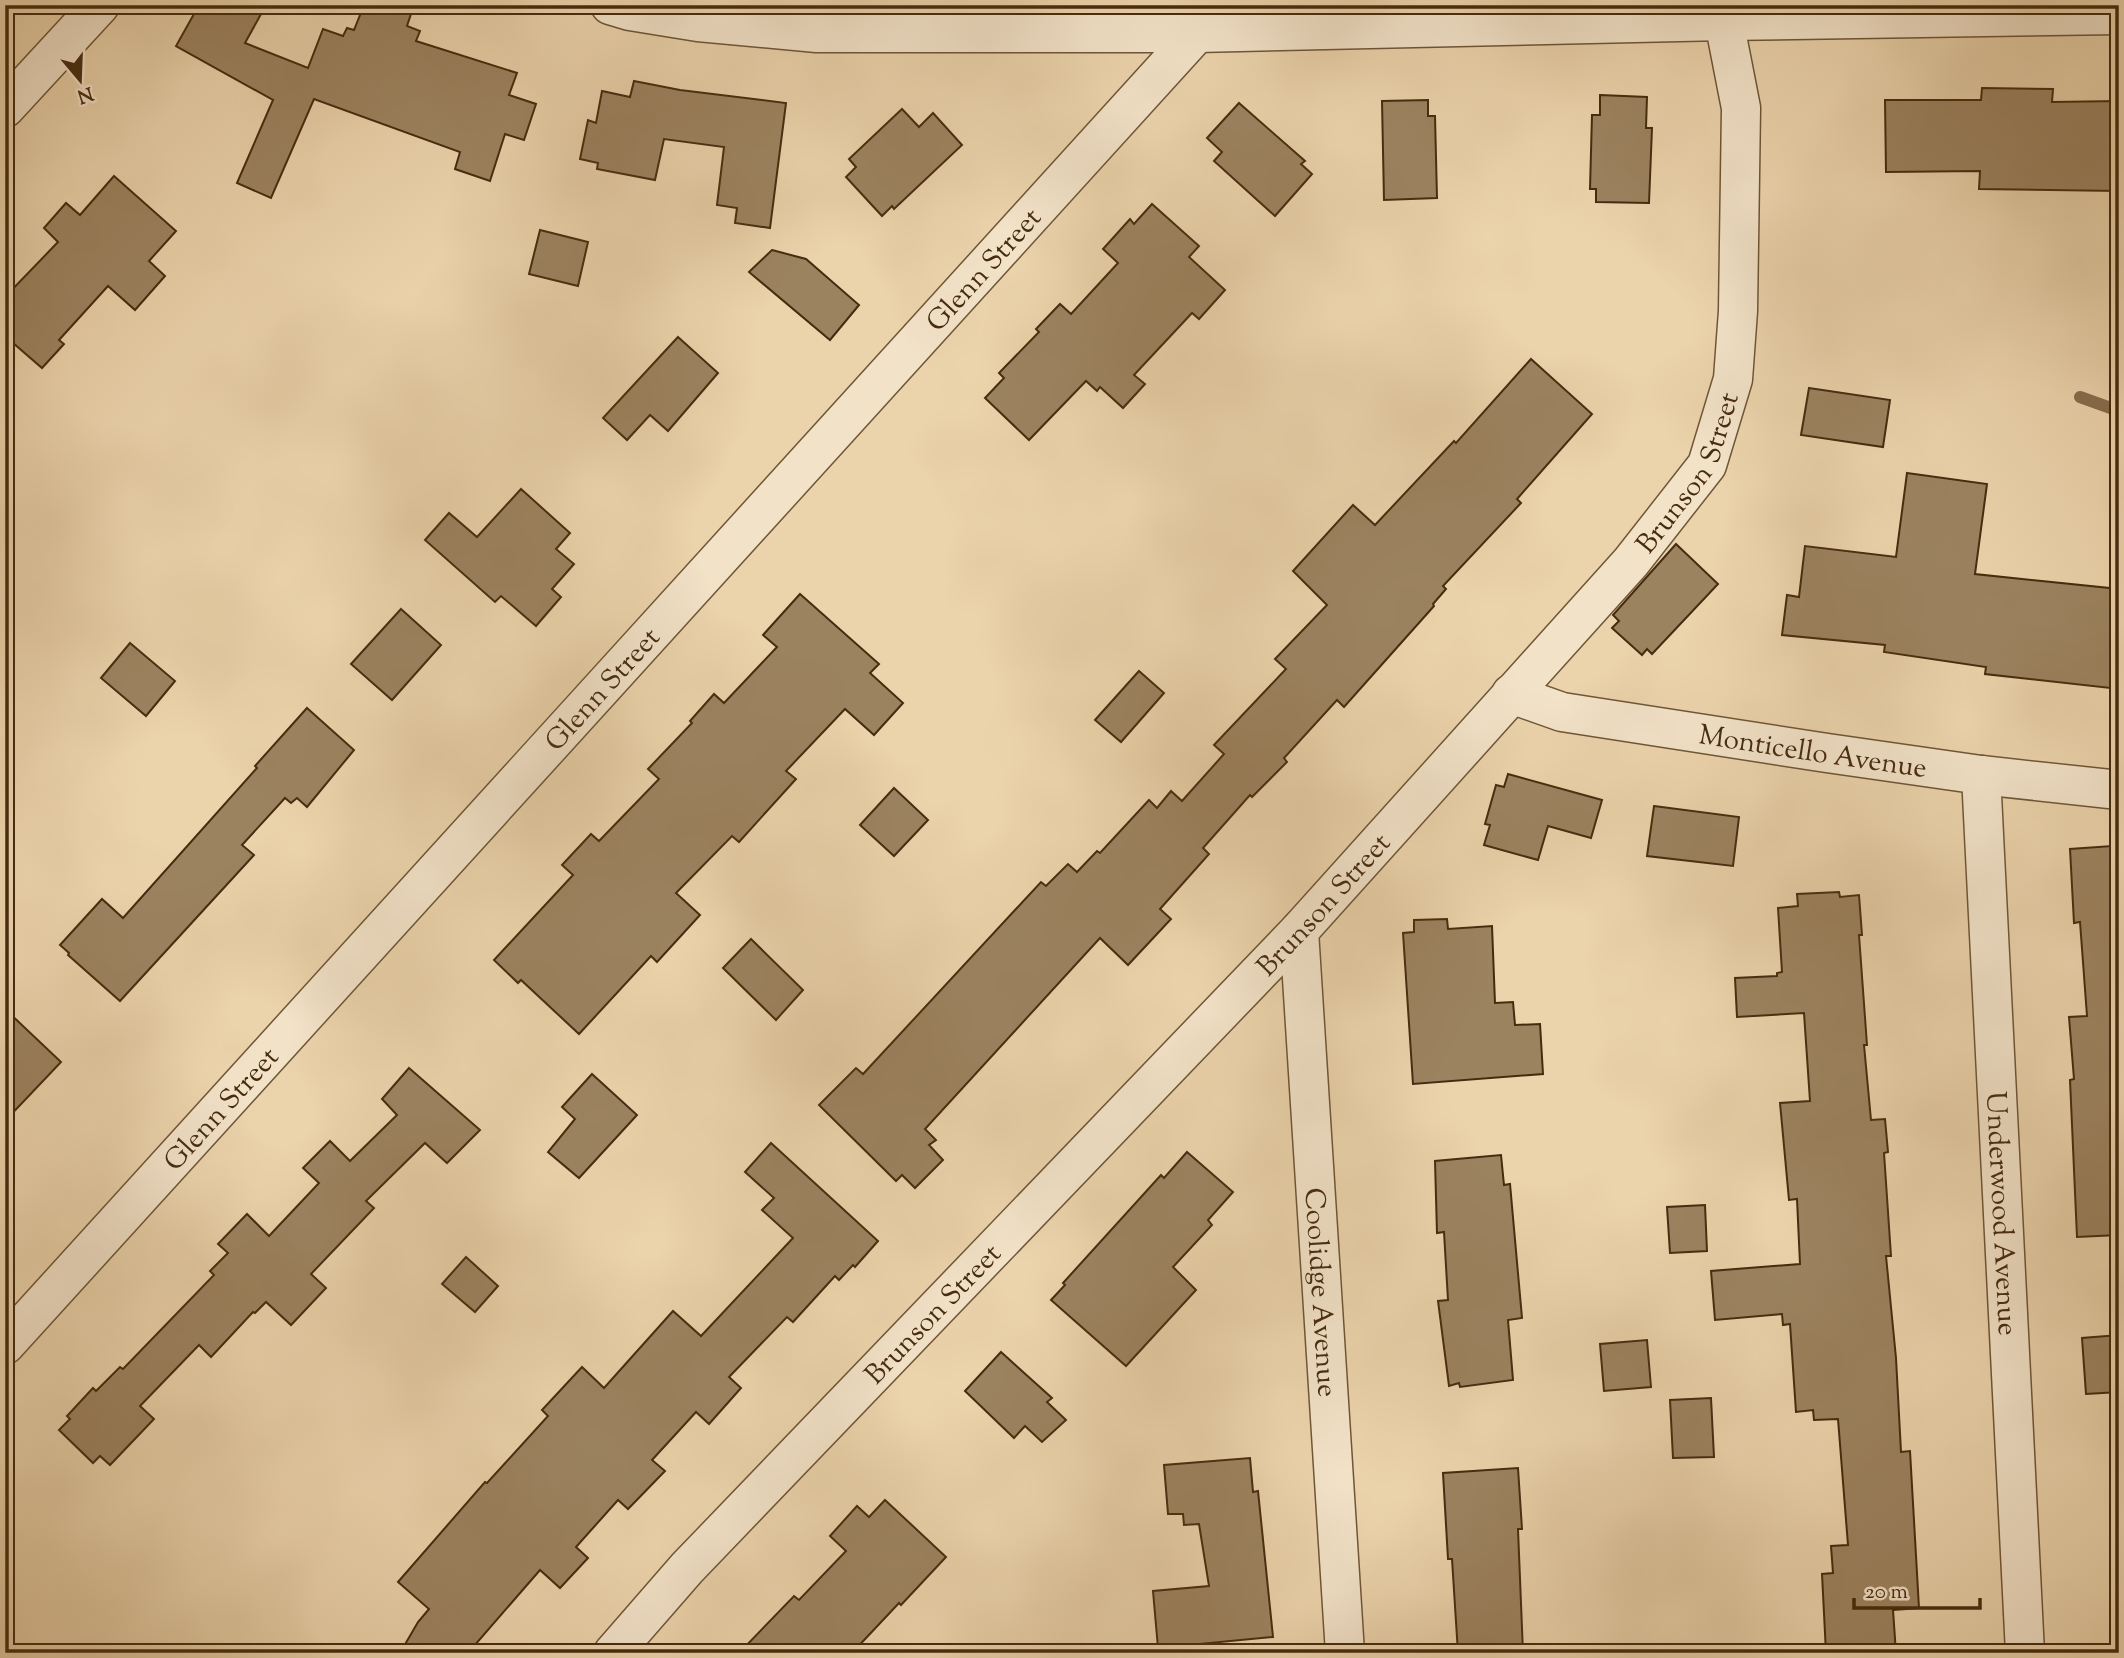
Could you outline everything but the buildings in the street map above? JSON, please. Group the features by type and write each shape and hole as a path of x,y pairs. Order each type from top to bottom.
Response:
{"street":[{"path":"5,108 100,5"},
{"path":"610,5 630,11 707,14 817,33 1197,33 1724,21 1994,11 2119,15"},
{"name":"Brunson Street","path":"613,1653 687,1568 1299,930 1632,562 1707,466 1733,379 1737,324 1741,108 1724,21"},
{"name":"Glenn Street","path":"5,1345 1197,33"},
{"name":"Monticello Avenue","path":"1511,694 1562,712 1981,775 2119,789"},
{"name":"Underwood Avenue","path":"1981,775 2025,1653"},
{"name":"Coolidge Avenue","path":"1299,930 1345,1653"}],"waterway":[{"path":"2080,397 2119,411"}]}
